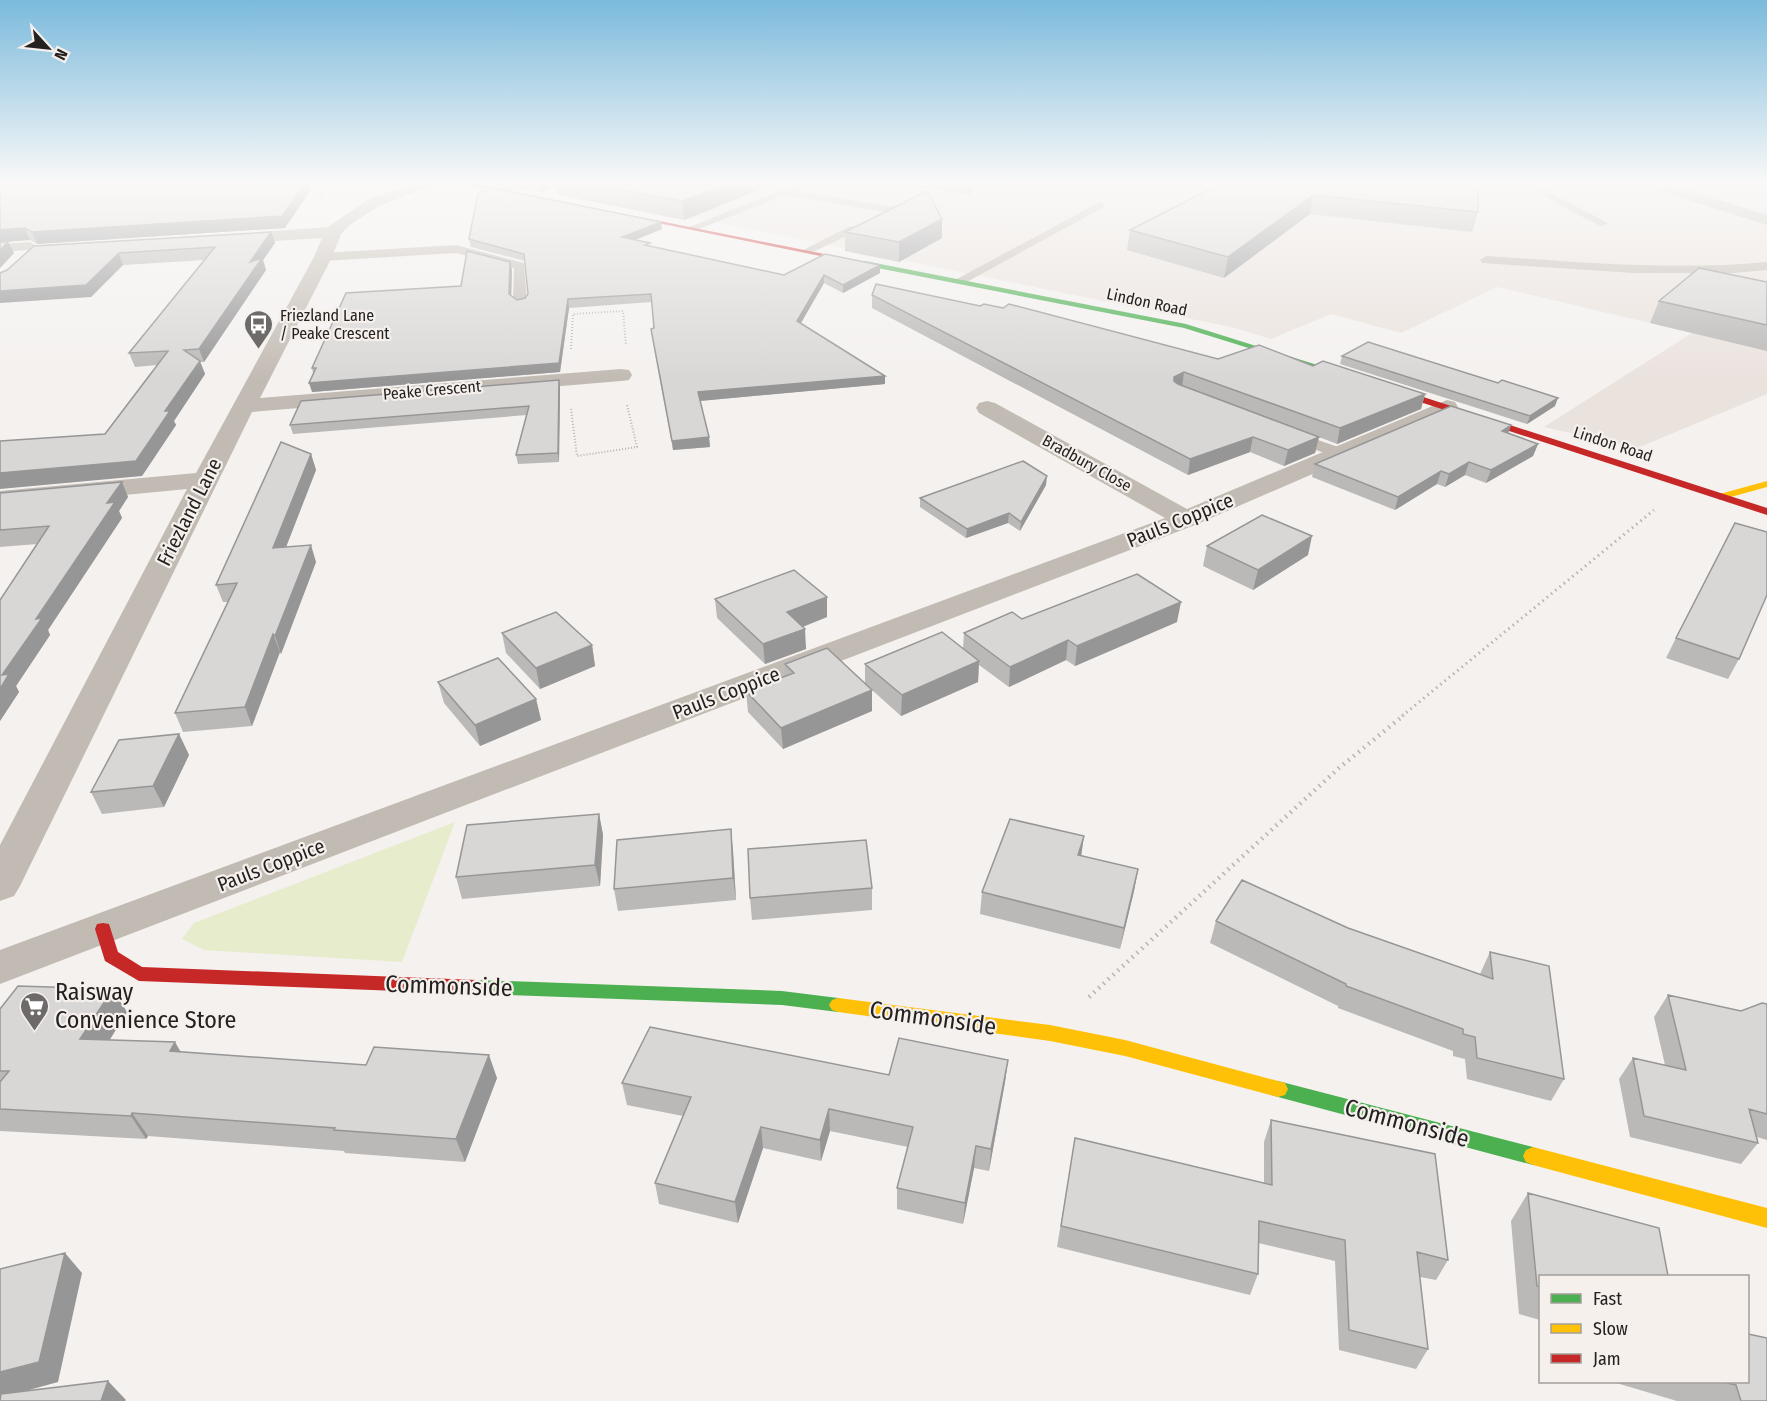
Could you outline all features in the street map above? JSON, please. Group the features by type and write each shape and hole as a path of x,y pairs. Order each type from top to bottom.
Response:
{"main road":[{"name":"Lindon Road","path":"805,249 1186,326 1447,407 1767,512"},
{"path":"1720,497 1767,484"},
{"name":"Commonside","path":"103,929 111,956 139,974 782,998 1050,1033 1125,1048 1767,1218"}],"street":[{"path":"16,264 25,255 53,249"},
{"name":"Friezland Lane","path":"3,874 325,249"},
{"name":"Peake Crescent","path":"244,406 621,375"},
{"name":"Bradbury Close","path":"963,415 995,405 1186,519"},
{"name":"Pauls Coppice","path":"0,967 1186,519 1447,407"},
{"path":"0,499 205,480"}],"lane":[{"path":"322,257 450,249"},
{"path":"457,249 520,266 520,302"},
{"path":"961,280 1018,249"},
{"path":"1486,260 1633,269 1733,270 1767,266"},
{"path":"1271,428 1338,453"}],"path":[{"path":"1050,1033 1339,768 1685,485"}],"shaded area":[{"path":"849,249 1767,249 1767,394 1637,448 1544,427 1692,333 1497,287 1401,333 1331,314 1271,339 1231,327"}],"green space":[{"path":"455,822 402,962 204,950 182,939 194,923"}],"building":[{"path":"30,249 177,249 119,253 86,285 0,291 0,273 7,270"},
{"path":"213,249 259,249 250,262 262,258 199,349 184,350 200,361 165,411 170,411 136,461 0,473 0,441 105,434 168,351 129,353"},
{"path":"507,249 665,249 784,275 825,254 880,265 843,285 824,275 797,321 885,376 698,392 709,437 672,441 651,329 654,328 651,294 568,299 559,363 309,383 316,368 312,368 346,293 461,286 467,251 510,262 509,294 517,300 525,298 528,294 524,254"},
{"path":"1200,249 1238,249 1228,257"},
{"path":"1699,268 1767,282 1767,325 1659,301"},
{"path":"876,284 980,306 984,304 1003,308 1009,304 1218,359 1259,345 1313,366 1323,361 1425,394 1340,428 1184,372 1174,377 1174,381 1319,437 1288,450 1253,437 1190,459 872,295"},
{"path":"1368,342 1498,383 1502,380 1558,398 1530,416 1342,356"},
{"path":"559,380 558,453 516,455 529,406 290,425 301,401"},
{"path":"1451,406 1511,425 1502,431 1538,444 1491,470 1469,462 1449,474 1441,471 1398,497 1315,464"},
{"path":"281,442 311,454 273,548 311,545 245,707 175,713 237,583 216,585"},
{"path":"1023,461 1047,476 1021,522 1009,513 967,529 920,498"},
{"path":"122,482 107,503 115,502 36,619 42,618 2,675 9,674 0,689 0,600 49,526 0,530 0,493"},
{"path":"1262,515 1312,536 1258,570 1207,546"},
{"path":"1735,523 1767,532 1767,595 1739,659 1676,638"},
{"path":"794,570 827,597 787,612 805,629 763,644 715,599"},
{"path":"1137,574 1181,602 1077,646 1068,640 1010,667 964,633 1012,612 1022,619"},
{"path":"556,612 592,645 536,668 502,633"},
{"path":"942,632 979,661 902,695 865,664"},
{"path":"827,648 872,690 781,728 746,691 794,673 785,664"},
{"path":"498,658 536,699 475,725 438,682"},
{"path":"179,734 153,786 91,792 119,740"},
{"path":"599,814 595,865 456,877 467,825"},
{"path":"1010,819 1084,836 1078,855 1138,869 1124,928 982,892"},
{"path":"731,829 733,878 614,889 617,840"},
{"path":"866,840 872,888 750,898 748,849"},
{"path":"1242,880 1348,928 1493,979 1490,952 1549,966 1564,1079 1477,1058 1475,1037 1463,1034 1463,1029 1346,986 1216,921"},
{"path":"18,986 113,989 80,1039 175,1042 170,1051 366,1065 374,1047 489,1055 456,1139 132,1113 131,1116 0,1109 0,1082 9,1071 0,1071 0,1009"},
{"path":"1668,995 1741,1011 1762,1003 1767,1004 1767,1114 1749,1109 1758,1143 1644,1116 1633,1058 1686,1070"},
{"path":"650,1027 889,1075 899,1038 1008,1060 991,1149 976,1146 965,1203 897,1188 913,1127 829,1109 820,1140 761,1127 735,1202 655,1183 691,1097 622,1083"},
{"path":"1271,1120 1435,1154 1448,1260 1417,1252 1428,1349 1349,1330 1345,1240 1259,1221 1258,1274 1061,1226 1075,1138 1272,1185"},
{"path":"1528,1193 1659,1228 1668,1275 1539,1275 1539,1287 1537,1286"},
{"path":"65,1253 39,1362 0,1372 0,1269"},
{"path":"1749,1334 1767,1338 1767,1401 1741,1401 1736,1385 1727,1383 1749,1383"},
{"path":"108,1381 101,1401 0,1401 1,1394"}],"traffic: fast":[{"path":"865,263 1186,326 1374,384"},
{"path":"477,987 782,998 838,1005"},
{"path":"1278,1089 1533,1156"}],"traffic: slow":[{"path":"1720,497 1767,484"},
{"path":"838,1005 1050,1033 1125,1048 1278,1089"},
{"path":"1533,1156 1767,1218"}],"traffic: jam":[{"path":"797,249 865,263"},
{"path":"1374,384 1767,512"},
{"path":"103,929 111,956 139,974 477,987"}],"place":[{"name":"Friezland Lane / Peake Crescent","path":"259,350"},
{"name":"Raisway Convenience Store","path":"34,1032"}]}
